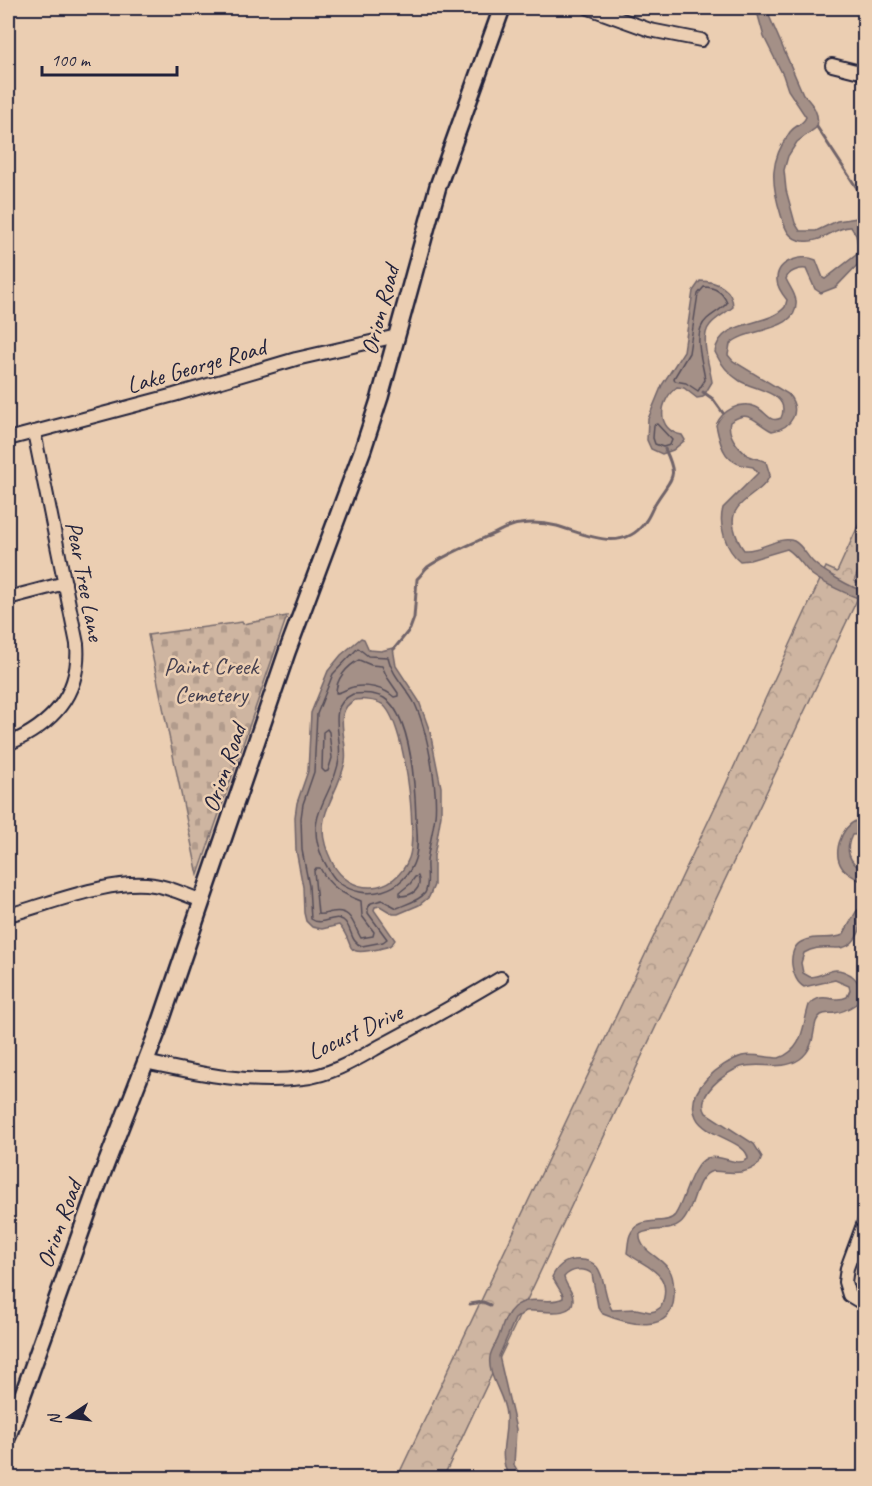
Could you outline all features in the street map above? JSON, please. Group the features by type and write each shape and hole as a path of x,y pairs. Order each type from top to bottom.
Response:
{"main road":[{"name":"Orion Road","path":"8,1436 51,1311 203,901 291,642 355,470 380,397 438,186 502,8"}],"street":[{"path":"589,8 651,30 701,40"},
{"path":"832,64 864,73"},
{"name":"Lake George Road","path":"8,439 174,396 296,359 397,336"},
{"name":"Pear Tree Lane","path":"8,744 40,726 59,708 69,693 78,660 77,644 34,432"},
{"path":"8,598 64,584"},
{"path":"8,915 72,897 132,884 155,885 203,901"},
{"name":"Locust Drive","path":"145,1062 211,1076 265,1081 303,1078 327,1073 409,1031 501,978"},
{"path":"864,1222 847,1268 845,1282 849,1295 864,1304"}],"green space":[{"path":"864,513 864,559 854,581 864,585 443,1478 397,1478 725,786 826,567 837,572"},
{"name":"Paint Creek Cemetery","path":"287,616 198,875 148,635 242,622 243,624"}],"water":[{"path":"756,8 768,8 770,18 803,94 812,105 817,117 817,127 797,142 788,156 784,170 786,190 795,223 800,231 816,231 837,221 857,218 864,226 864,258 836,287 821,293 815,289 806,269 791,272 786,279 796,301 795,311 789,319 730,344 728,355 733,361 788,394 794,407 793,418 790,422 772,431 748,417 743,416 730,422 731,436 736,444 747,455 766,462 770,475 760,488 740,504 733,519 734,528 744,550 756,549 782,540 794,541 823,570 864,591 864,600 814,576 787,549 740,561 731,551 722,530 723,508 758,473 753,467 737,463 726,455 716,425 727,411 738,406 756,407 773,419 781,418 783,410 777,398 740,381 729,372 715,352 719,341 735,328 777,314 785,307 787,300 778,287 777,278 778,272 786,263 798,258 816,260 825,279 856,255 859,249 856,235 851,227 839,229 822,238 810,241 794,238 786,228 775,193 775,163 790,132 806,117 788,90 764,37"},
{"path":"700,281 723,287 730,295 733,307 715,320 707,330 705,344 712,382 703,397 697,398 684,388 677,387 666,399 664,421 667,427 682,435 685,440 673,450 662,454 651,449 647,440 648,419 662,385 684,351 693,291"},
{"path":"361,638 364,639 369,650 381,651 393,648 396,666 419,701 430,732 441,787 441,815 434,856 434,885 429,897 419,905 398,914 393,914 380,906 375,907 374,910 395,940 388,946 367,951 351,948 339,925 322,929 312,927 306,921 296,850 295,817 297,803 308,771 311,713 328,671 341,655","holes":["355,700 369,700 382,704 390,714 397,731 408,778 412,826 409,858 393,879 383,885 372,887 360,886 349,881 340,873 332,862 323,833 326,810 345,762 342,719 348,705"]},
{"path":"857,820 864,823 864,834 852,835 849,851 855,864 864,871 864,883 844,870 838,857 842,835"},
{"path":"864,904 859,933 850,944 837,948 812,949 804,953 801,963 803,973 810,977 834,970 851,975 857,981 860,991 860,998 856,1004 841,1012 821,1015 816,1023 810,1047 800,1059 786,1065 741,1067 720,1079 708,1092 704,1106 706,1113 754,1144 762,1157 759,1164 747,1171 710,1172 701,1182 685,1219 680,1224 676,1227 640,1234 643,1245 668,1267 672,1276 674,1296 672,1309 666,1317 647,1324 624,1321 603,1314 598,1307 592,1274 578,1270 564,1277 573,1299 568,1309 554,1312 526,1311 515,1319 499,1356 516,1429 514,1465 522,1478 509,1478 503,1453 505,1408 493,1379 490,1364 492,1351 508,1313 514,1307 528,1301 552,1301 563,1298 552,1277 561,1265 574,1260 593,1263 598,1269 612,1310 636,1309 650,1312 661,1307 664,1296 662,1279 657,1273 627,1253 628,1241 634,1228 646,1222 665,1220 675,1215 692,1175 701,1162 707,1158 718,1157 738,1162 748,1159 741,1148 708,1129 696,1117 695,1097 699,1088 706,1079 724,1065 742,1056 779,1058 787,1054 798,1043 809,1005 819,998 842,999 847,997 849,986 835,980 804,987 793,972 793,951 801,942 812,938 833,938 843,935 856,912"}],"waterway":[{"path":"817,127 864,199"},
{"path":"703,392 713,399 723,413"},
{"path":"394,649 410,629 414,618 417,579 429,566 457,550 507,527 525,523 552,525 603,539 626,537 636,532 647,520 672,477 672,466 665,449"},
{"path":"470,1304 483,1302 490,1305"}]}
